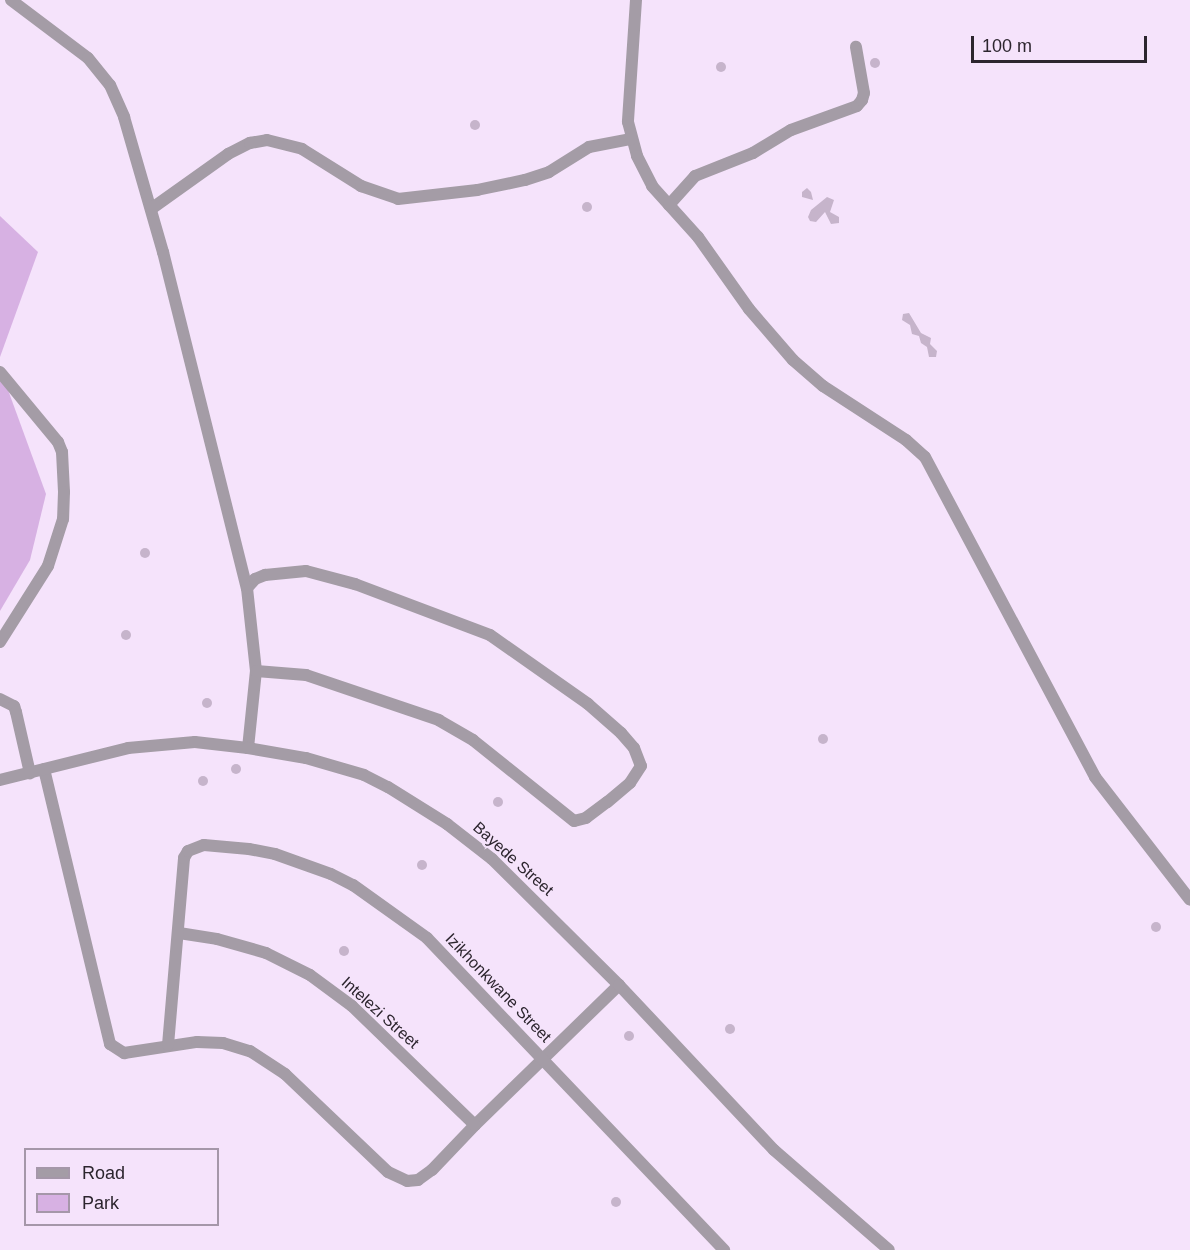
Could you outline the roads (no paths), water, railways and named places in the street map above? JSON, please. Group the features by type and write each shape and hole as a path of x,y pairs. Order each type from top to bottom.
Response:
{"street":[{"path":"636,0 628,122 631,139 652,186 698,237 749,309 793,360 823,386 906,440 925,457 1095,777 1190,900"},
{"path":"14,2 88,58 110,85 124,117 151,209 247,588 256,671 248,748"},
{"path":"669,205 694,176 753,153 791,130 857,106 864,93 856,47"},
{"path":"151,209 228,154 267,140 302,149 361,186 398,199 477,190 525,180 549,172 589,147 631,139"},
{"path":"0,372 58,442 62,452 64,492 63,519 58,542 48,566 0,642"},
{"path":"247,588 258,577 306,571 355,584 490,635 604,718 634,748 641,766 630,783 586,819 574,820 473,740 440,720 306,675 256,671"},
{"path":"0,699 14,706 30,773"},
{"name":"Bayede Street","path":"0,780 128,748 195,742 306,758 364,776 428,811 492,859 619,985 774,1150 889,1250"},
{"path":"44,769 108,1039 115,1049 124,1053 168,1045 223,1043 250,1051 306,1091 388,1172 407,1182 418,1180 432,1170 474,1125 619,985"},
{"name":"Izikhonkwane Street","path":"179,933 184,858 191,849 224,845 275,854 331,874 353,885 428,938 724,1250"},
{"path":"168,1045 179,933"},
{"name":"Intelezi Street","path":"179,933 217,939 266,953 310,975 352,1006 474,1125"}]}
